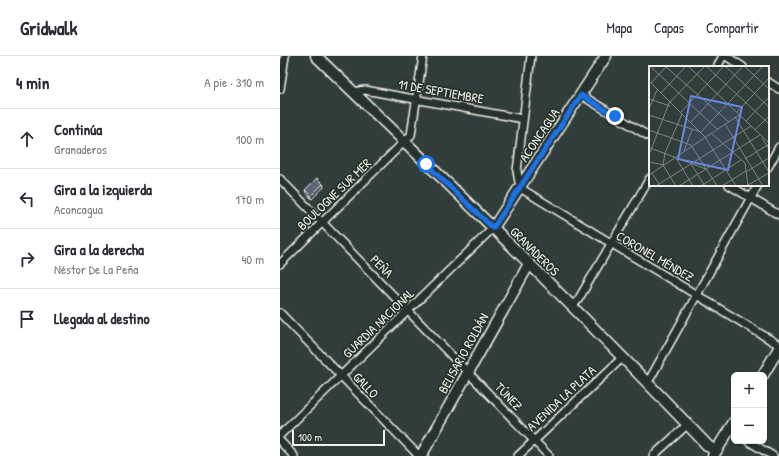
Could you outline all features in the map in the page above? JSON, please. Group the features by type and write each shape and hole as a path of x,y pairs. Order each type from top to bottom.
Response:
{"street":[{"path":"280,88 285,56"},
{"name":"GRANADEROS","path":"316,56 572,306 646,383 688,424 715,454"},
{"name":"BOULOGNE SUR MER","path":"280,264 404,142 413,131 423,56"},
{"path":"520,188 517,171 532,56"},
{"name":"ACONCAGUA","path":"493,228 606,56"},
{"path":"718,66 724,56 742,66"},
{"path":"769,83 779,89"},
{"name":"11 DE SEPTIEMBRE","path":"353,92 365,90 418,98 523,119"},
{"path":"581,95 649,136"},
{"path":"769,165 779,147"},
{"name":"PEÑA","path":"280,179 468,370"},
{"path":"572,306 578,300 649,180"},
{"path":"731,186 779,215"},
{"path":"646,383 651,377 757,186"},
{"name":"CORONEL MÉNDEZ","path":"520,188 779,344"},
{"name":"GUARDIA NACIONAL","path":"280,435 493,228"},
{"name":"BELISARIO ROLDÁN","path":"420,456 529,264"},
{"name":"GALLO","path":"280,313 420,456"},
{"path":"765,372 779,348"},
{"name":"AVENIDA LA PLATA","path":"518,456 622,358"},
{"name":"TÚNEZ","path":"468,370 549,456"},
{"path":"653,456 688,424"},
{"path":"715,454 731,430"},
{"path":"280,442 294,456"},
{"path":"753,444 773,456"}],"building":[{"path":"317,178 323,184 311,196 305,190"}],"route":[{"path":"426,164 493,228 581,95 615,116"}]}
